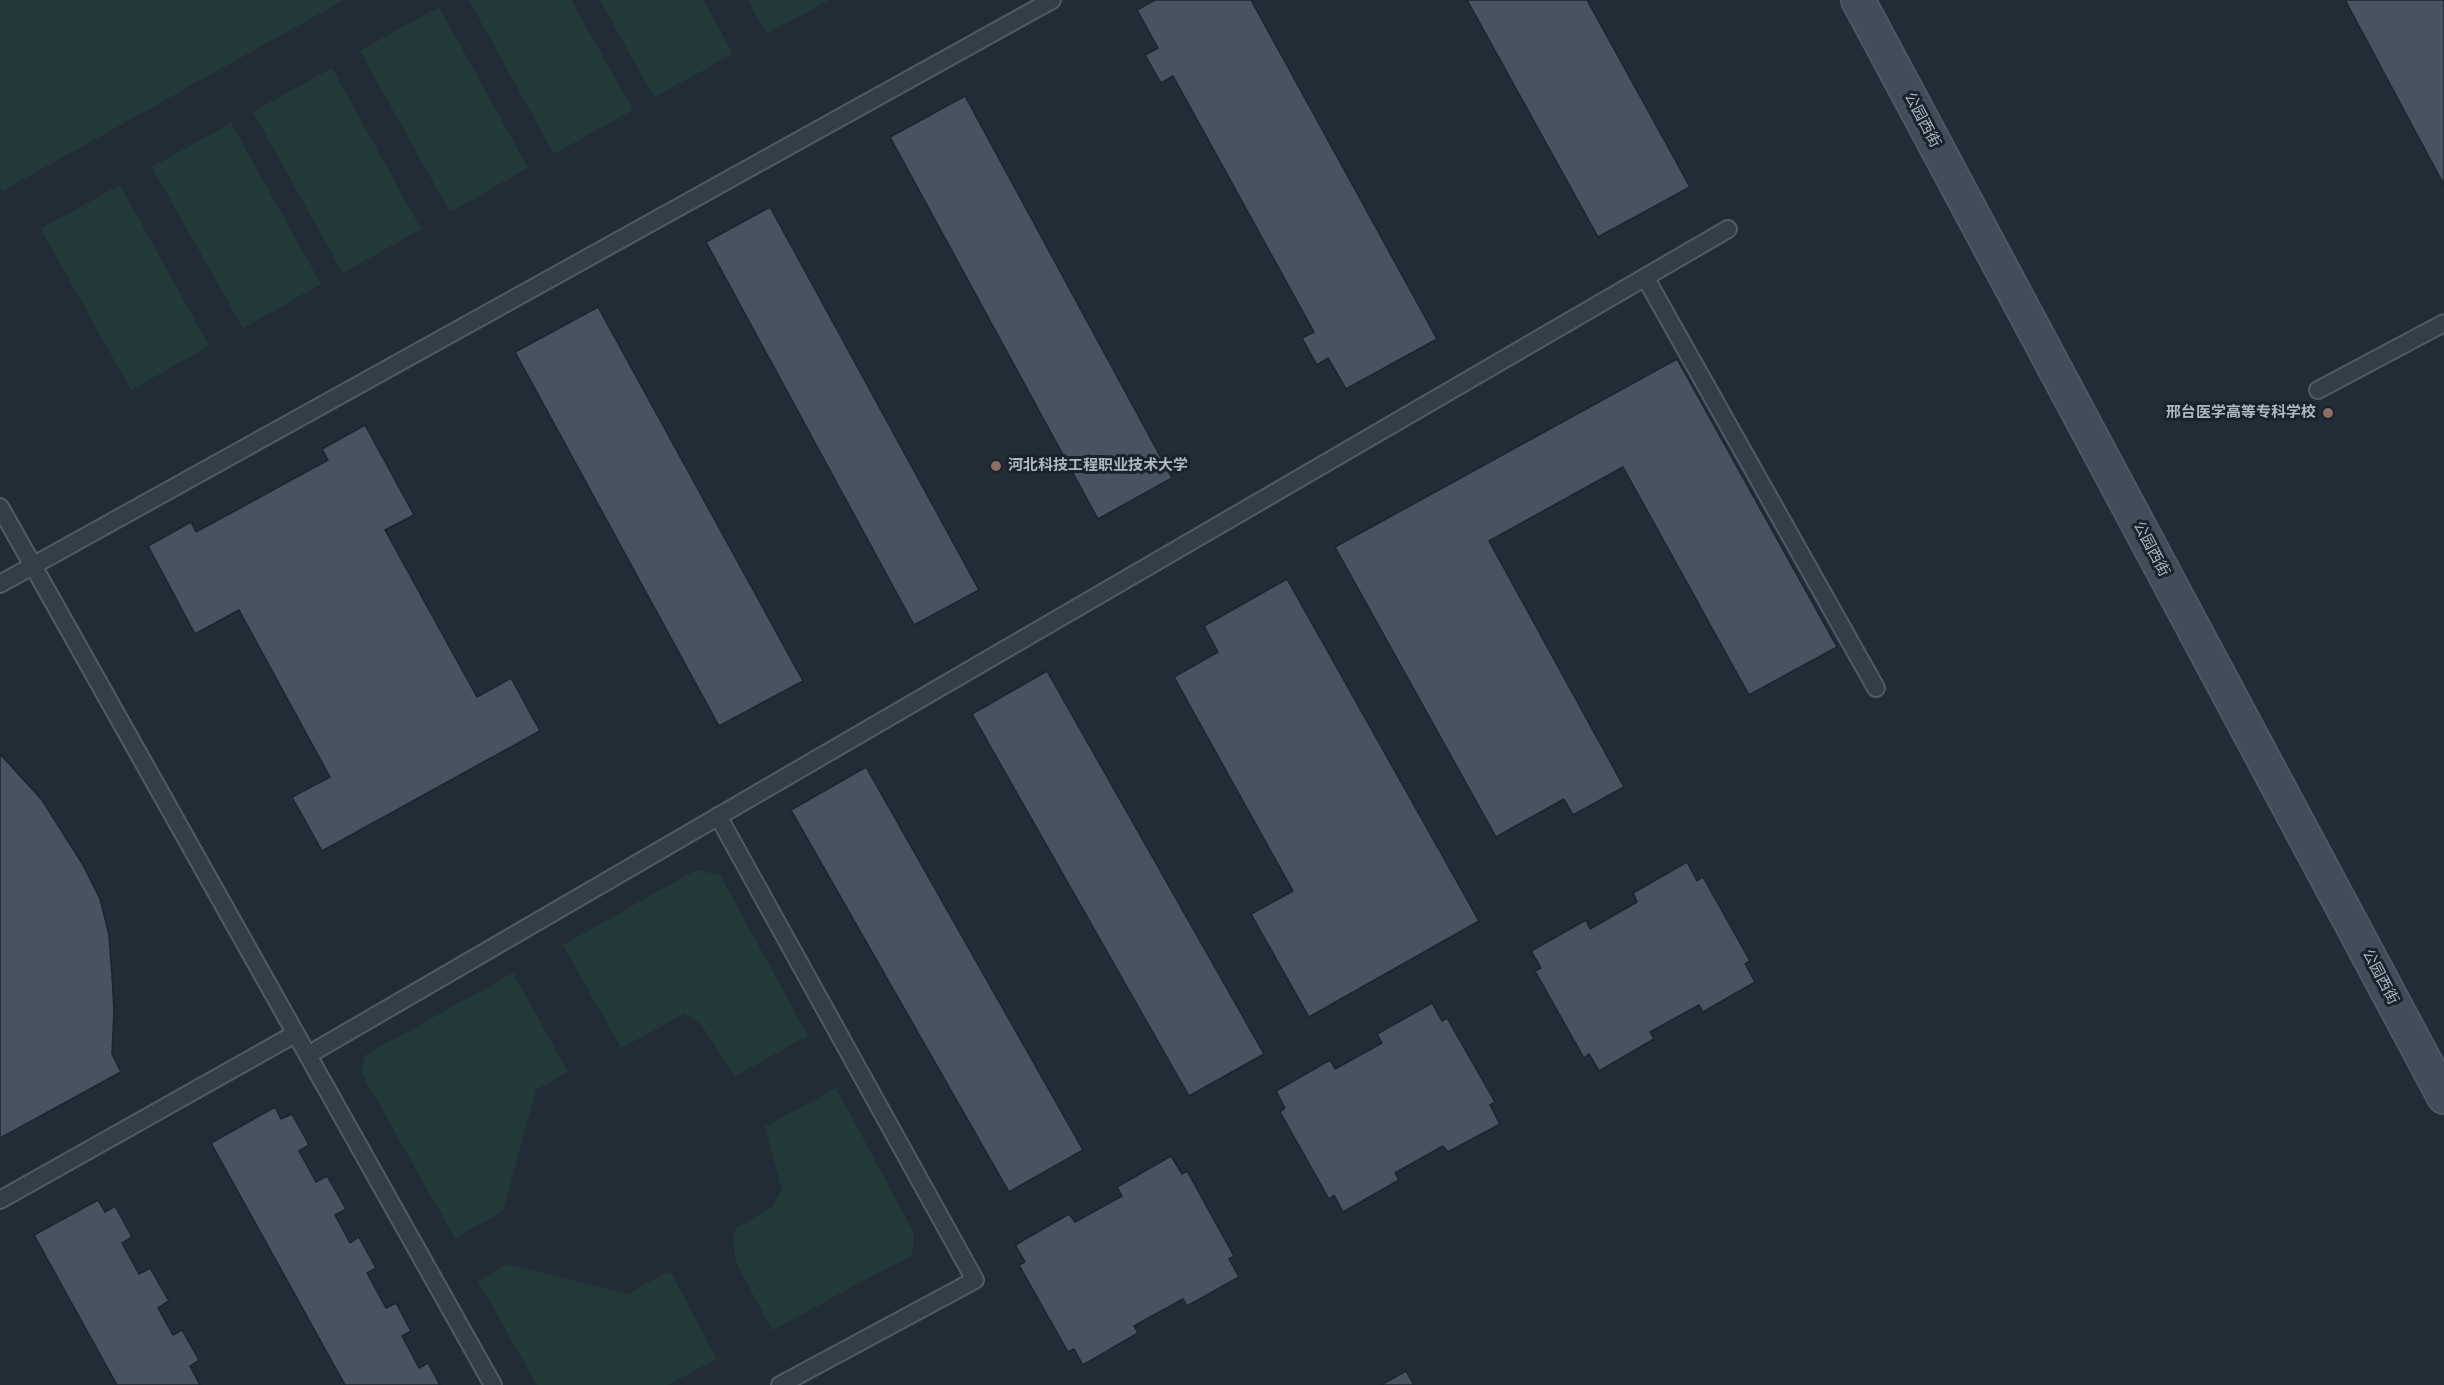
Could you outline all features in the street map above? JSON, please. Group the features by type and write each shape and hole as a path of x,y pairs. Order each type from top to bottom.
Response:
{"street":[{"name":"公园西街","path":"1858,0 2444,1097"}],"lane":[{"path":"0,584 1052,0"},
{"path":"308,1055 1728,230"},
{"path":"1645,277 1876,688"},
{"path":"2319,390 2444,323"},
{"path":"0,507 493,1385"},
{"path":"718,816 975,1280 780,1385"},
{"path":"0,1200 295,1034"}],"green space":[{"path":"0,0 344,0 2,191 0,187"},
{"path":"469,0 571,0 633,110 554,154"},
{"path":"600,0 703,0 733,54 654,97"},
{"path":"748,0 829,0 767,34"},
{"path":"439,7 528,168 450,212 360,51"},
{"path":"332,68 421,229 343,273 253,112"},
{"path":"231,123 321,284 243,328 152,167"},
{"path":"120,185 209,346 131,390 41,229"},
{"path":"696,870 720,875 808,1036 735,1076 701,1024 684,1014 621,1048 563,945"},
{"path":"513,973 568,1072 536,1090 503,1211 455,1238 362,1074 364,1056"},
{"path":"836,1088 914,1233 912,1255 772,1330 737,1264 733,1244 735,1229 772,1207 782,1190 765,1127"},
{"path":"507,1264 627,1294 670,1271 717,1359 667,1385 537,1385 478,1281"}],"building":[{"path":"1155,0 1251,0 1437,339 1346,389 1328,358 1317,365 1302,338 1314,332 1173,76 1161,83 1145,55 1158,48 1137,10"},
{"path":"1467,0 1587,0 1690,187 1598,237"},
{"path":"2345,0 2444,0 2444,185"},
{"path":"965,96 1172,478 1098,519 890,137"},
{"path":"770,207 979,590 914,625 706,242"},
{"path":"598,307 803,681 719,726 515,352"},
{"path":"1677,359 1837,647 1749,695 1623,467 1489,541 1624,787 1573,815 1564,799 1496,837 1335,547"},
{"path":"365,425 414,515 385,530 477,697 511,678 540,731 322,851 292,797 330,777 239,610 195,634 148,546 191,522 196,532 328,460 322,449"},
{"path":"1287,579 1479,921 1309,1017 1251,914 1293,891 1174,677 1218,652 1204,626"},
{"path":"1047,671 1264,1054 1189,1096 972,714"},
{"path":"0,754 42,800 83,865 100,899 109,935 114,1010 112,1054 121,1072 0,1138"},
{"path":"866,767 1083,1150 1009,1192 791,810"},
{"path":"1687,862 1697,881 1703,877 1750,961 1745,964 1755,982 1703,1012 1699,1005 1650,1032 1654,1039 1599,1071 1589,1054 1584,1058 1535,971 1541,968 1531,951 1586,920 1590,929 1637,902 1633,893"},
{"path":"1432,1003 1442,1021 1447,1018 1495,1102 1490,1105 1500,1124 1448,1152 1443,1146 1395,1173 1399,1180 1343,1212 1334,1195 1329,1199 1280,1112 1285,1108 1276,1091 1330,1060 1335,1069 1382,1043 1377,1034"},
{"path":"275,1107 281,1119 292,1114 309,1145 299,1151 316,1182 327,1176 346,1209 335,1215 350,1243 359,1237 376,1268 367,1273 386,1308 396,1303 411,1331 402,1336 419,1368 428,1363 440,1385 345,1385 211,1143"},
{"path":"1171,1156 1182,1174 1187,1171 1234,1256 1229,1259 1239,1277 1187,1306 1183,1299 1134,1326 1138,1333 1083,1365 1074,1349 1068,1352 1019,1265 1025,1262 1015,1245 1069,1214 1075,1222 1122,1196 1117,1187"},
{"path":"98,1200 105,1212 115,1206 132,1237 122,1243 139,1274 150,1268 169,1301 158,1308 173,1335 182,1330 199,1360 190,1366 200,1385 117,1385 34,1235"},
{"path":"1406,1371 1414,1385 1381,1385"}],"place":[{"name":"邢台医学高等专科学校","path":"2328,413"},
{"name":"河北科技工程职业技术大学","path":"996,466"}]}
